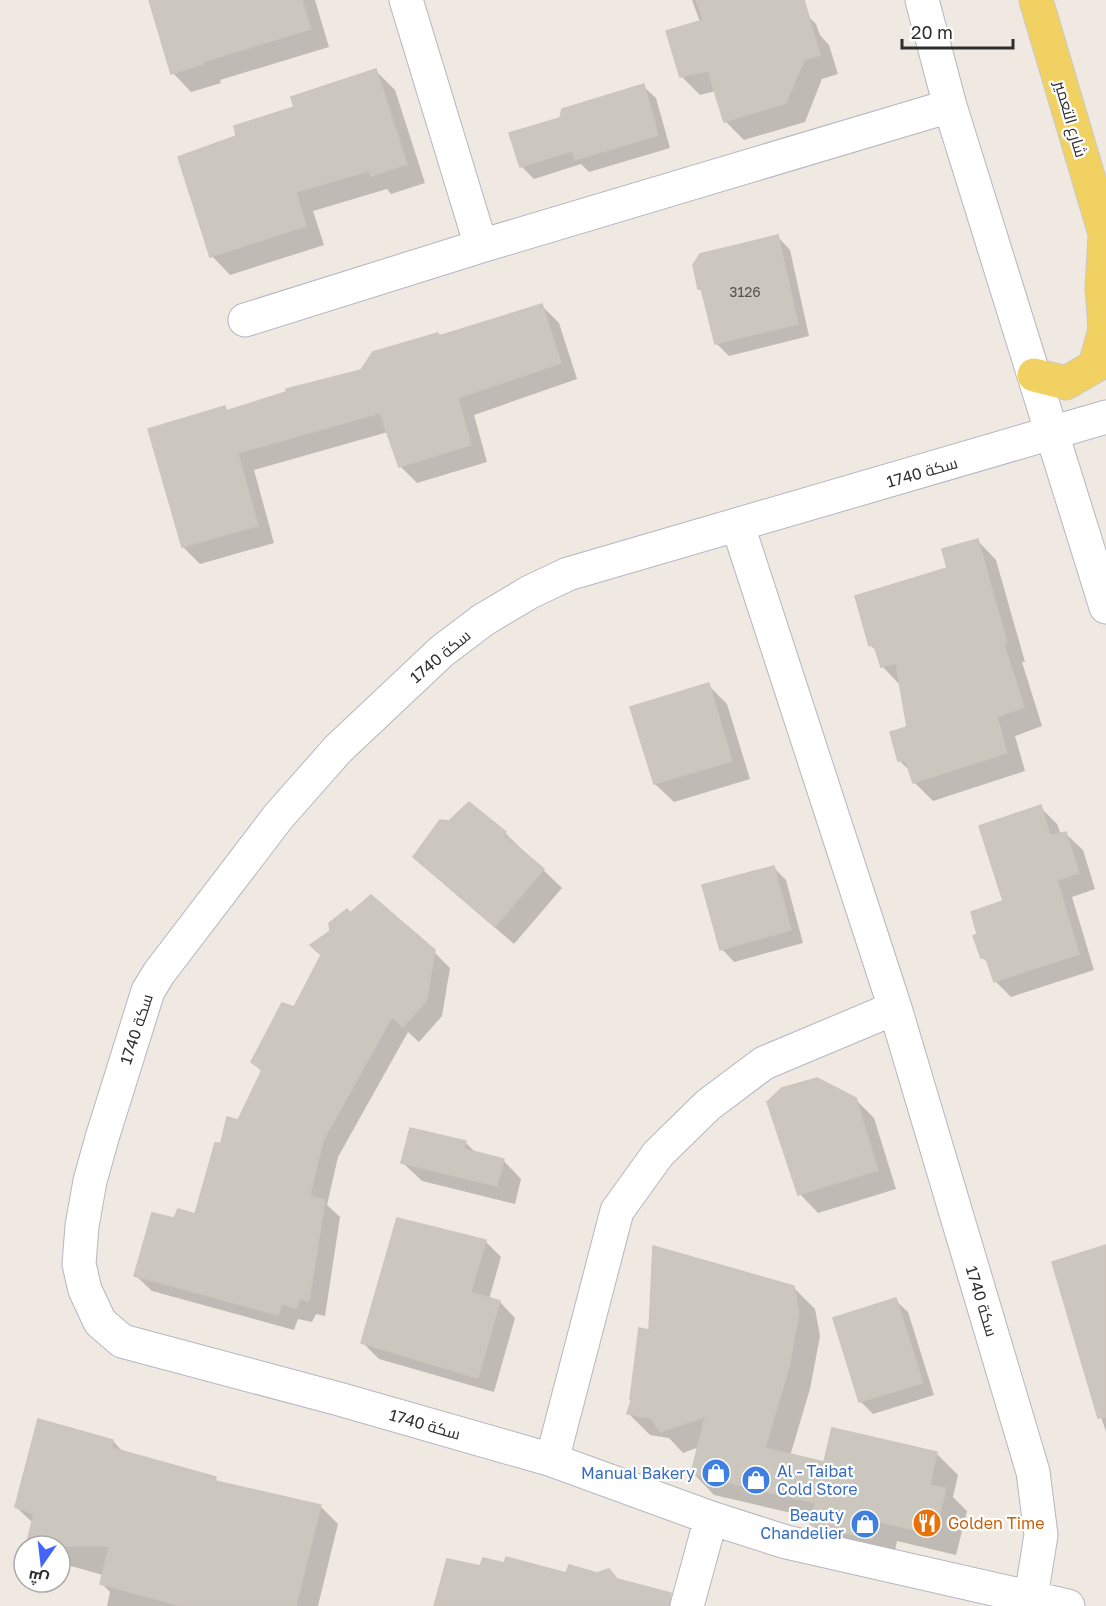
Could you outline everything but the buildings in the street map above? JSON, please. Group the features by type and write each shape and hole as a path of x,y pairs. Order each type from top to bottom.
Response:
{"main road":[{"name":"شارع التعمير","path":"1034,375 1066,383 1095,366 1105,329 1102,288 1106,236 1036,0"}],"street":[{"path":"406,0 480,246"},
{"path":"922,0 950,106 1106,607"},
{"path":"245,320 480,246 950,106"},
{"name":"سكة 1740","path":"1068,1606 786,1542 711,1518 552,1460 339,1399 122,1341 100,1322 85,1290 80,1264 81,1226 105,1127 148,991 159,973 278,817 338,749 442,651 483,620 530,592 568,574 1106,417"},
{"name":"سكة 1740","path":"738,526 895,1008 1033,1472 1041,1535 1031,1597"},
{"path":"552,1460 617,1211 658,1154 708,1105 764,1063 895,1008"},
{"path":"687,1606 711,1518"}],"place":[{"name":"Manual Bakery","path":"716,1473"},
{"name":"Al - Taibat Cold Store","path":"756,1480"},
{"name":"Golden Time","path":"927,1523"},
{"name":"Beauty Chandelier","path":"865,1524"}]}
